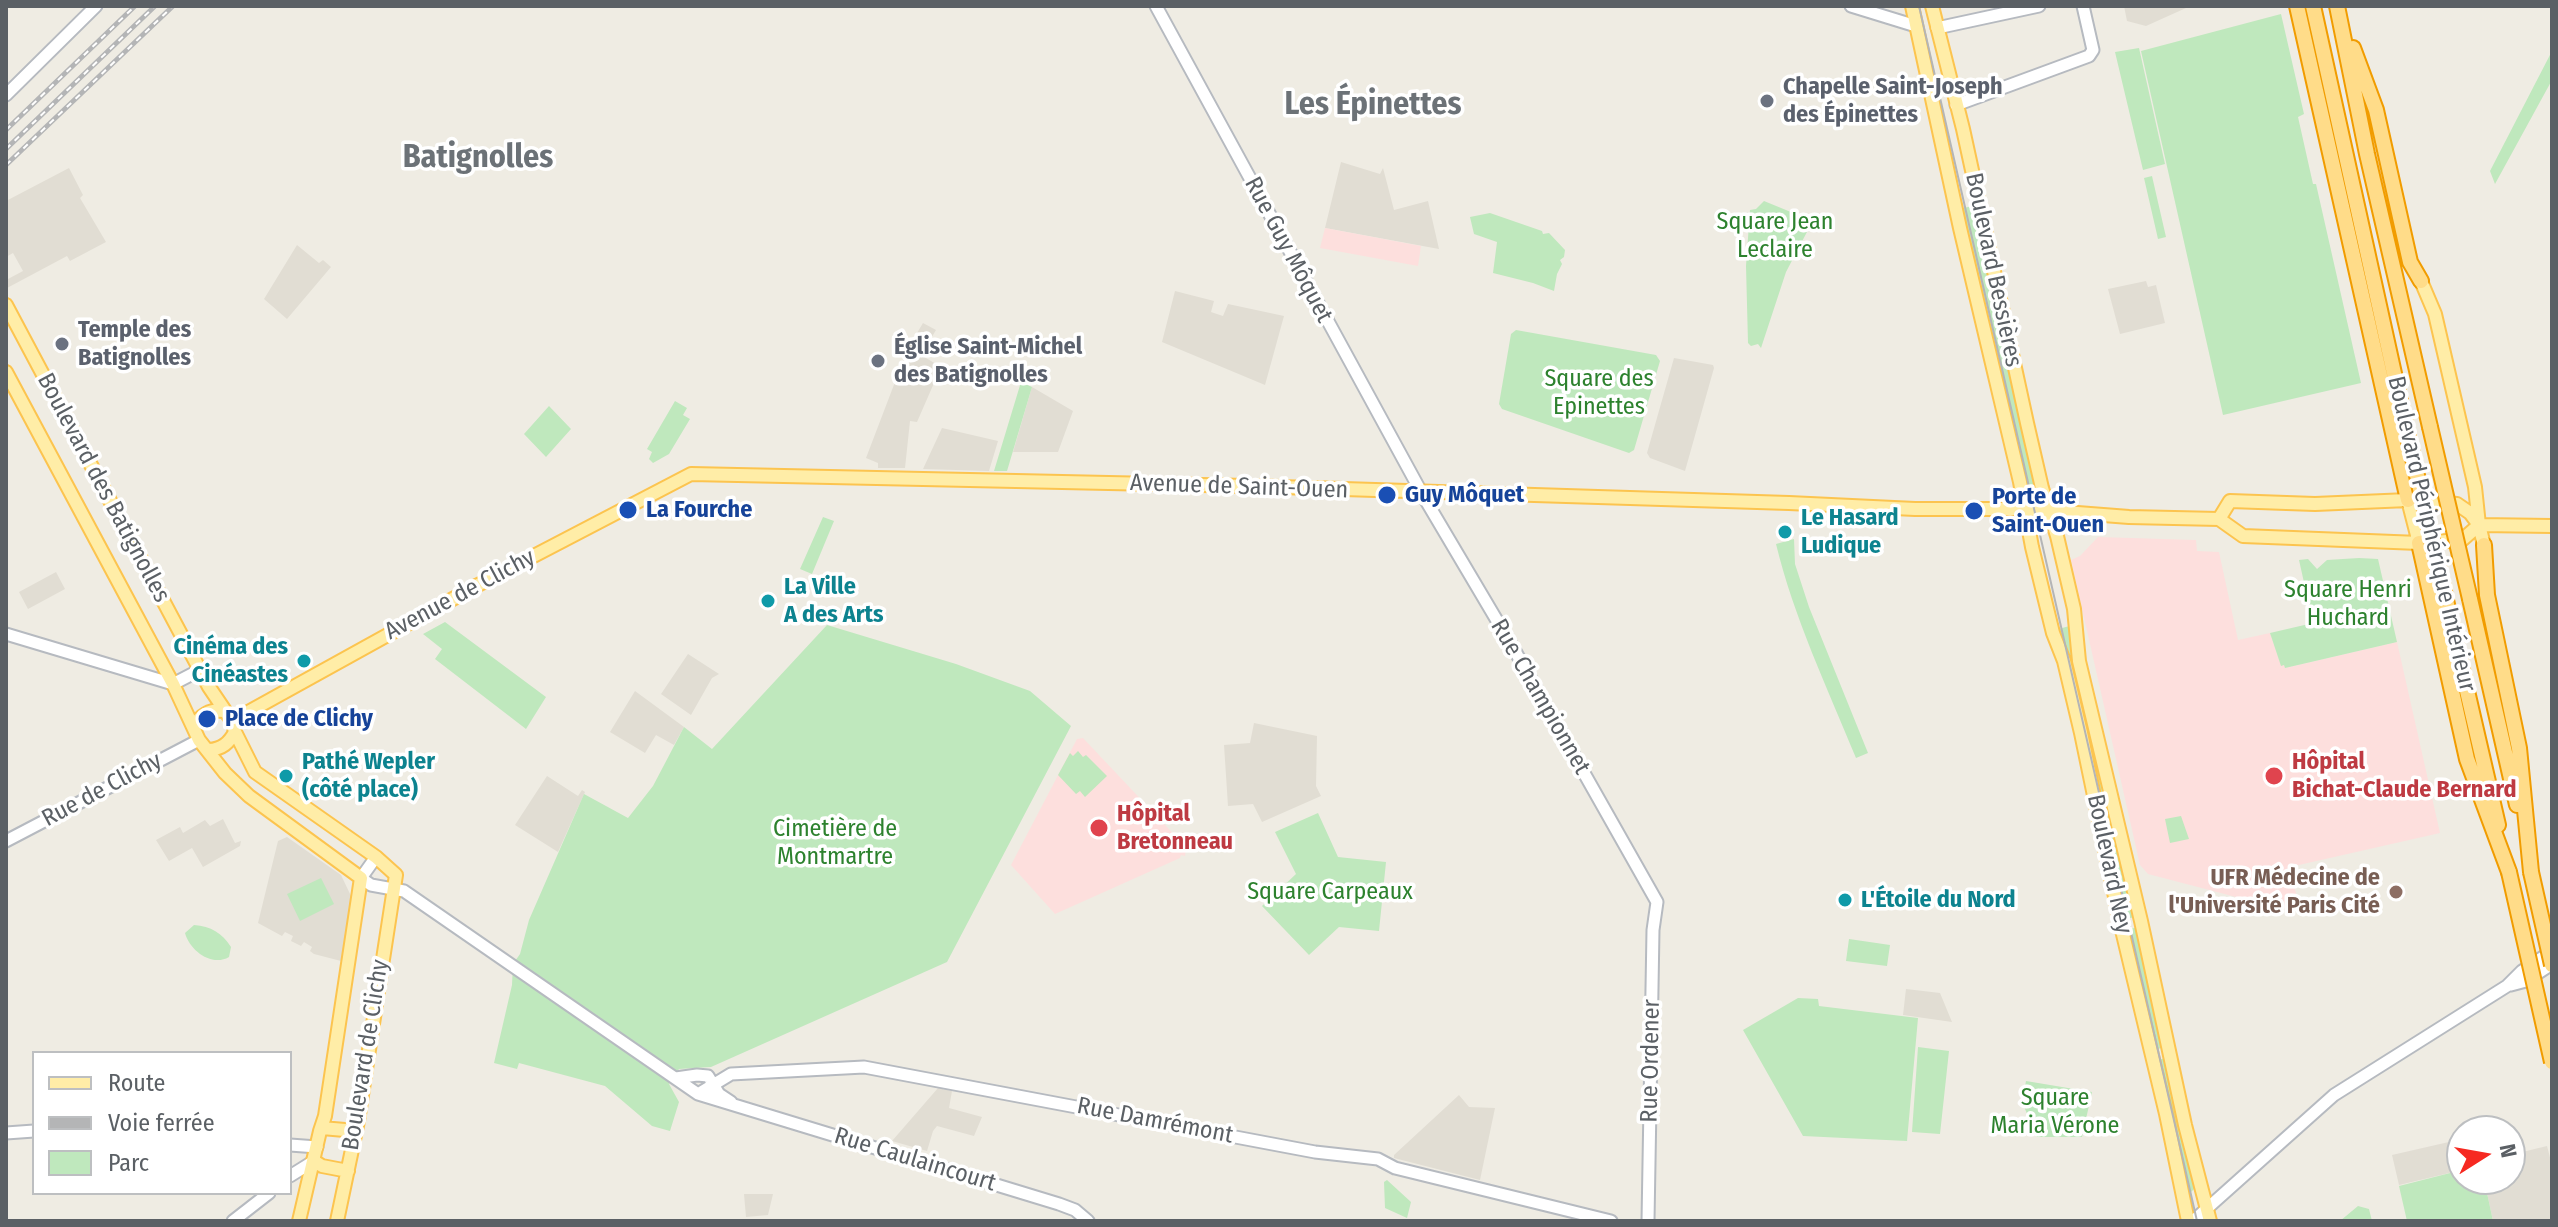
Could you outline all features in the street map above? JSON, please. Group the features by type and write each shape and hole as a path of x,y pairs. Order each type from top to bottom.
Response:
{"highway":[{"path":"2297,6 2408,500"},
{"name":"Boulevard Périphérique Intérieur","path":"2313,6 2408,437 2552,1062"},
{"path":"2338,6 2376,110 2410,262 2421,281"},
{"path":"2338,6 2371,169 2552,964"},
{"path":"2419,543 2471,773 2509,872"},
{"path":"2484,545 2487,595 2519,748 2531,872"}],"main road":[{"name":"Boulevard Bessières","path":"1912,6 2026,509"},
{"name":"Boulevard Bessières","path":"1932,6 2050,511"},
{"path":"1916,26 1937,28"},
{"path":"1936,117 1956,105"},
{"path":"2421,281 2435,314 2475,487 2484,545"},
{"name":"Boulevard des Batignolles","path":"6,305 200,670"},
{"name":"Boulevard des Batignolles","path":"6,372 173,684"},
{"name":"Avenue de Saint-Ouen","path":"691,474 1248,486 1915,509 2026,509 2219,519"},
{"name":"Avenue de Clichy","path":"230,721 478,585 691,474"},
{"path":"2479,525 2470,513 2457,504 2408,500 2315,504 2230,501 2219,519 2243,536 2419,543 2462,540 2479,525 2552,526"},
{"path":"2408,500 2419,543"},
{"name":"Boulevard Ney","path":"2026,509 2053,633 2064,661 2190,1221"},
{"name":"Boulevard Ney","path":"2050,511 2076,619 2083,677 2208,1215"},
{"path":"200,670 230,721 223,746 201,739"},
{"path":"173,684 201,739 225,773 249,796 361,878"},
{"path":"201,739 201,716 216,710 230,721"},
{"name":"Boulevard de Clichy","path":"230,721 255,772 376,857 396,875 399,890 337,1221"},
{"name":"Boulevard de Clichy","path":"299,1221 322,1128 361,878"},
{"path":"322,1128 356,1131"},
{"path":"314,1161 322,1166 348,1171"}],"street":[{"path":"6,95 96,6"},
{"name":"Rue Guy Môquet","path":"1156,6 1422,493"},
{"path":"1851,6 1916,26"},
{"path":"1937,28 2039,6"},
{"path":"1956,105 2092,53 2083,6"},
{"name":"Rue Championnet","path":"1422,493 1657,902"},
{"path":"6,634 173,684 200,670"},
{"name":"Rue de Clichy","path":"6,841 201,739"},
{"name":"Boulevard de Clichy","path":"361,878 376,857"},
{"path":"361,878 371,885 399,890"},
{"name":"Rue Caulaincourt","path":"399,890 698,1094 1059,1204 1075,1210 1088,1221"},
{"name":"Rue Ordener","path":"1648,1221 1653,937 1657,902"},
{"path":"2190,1221 2208,1215 2334,1095 2507,986 2522,971 2552,951"},
{"path":"2507,986 2526,981 2552,964"},
{"name":"Rue Damrémont","path":"698,1094 731,1074 864,1067 1315,1152 1378,1159 1395,1168 1611,1221"},
{"name":"Rue Caulaincourt","path":"676,1078 703,1075 722,1097 737,1106"},
{"path":"6,1133 32,1131"},
{"path":"292,1145 317,1147"},
{"path":"292,1175 314,1161"},
{"path":"233,1221 266,1195"}],"shaded area":[{"path":"2124,6 2186,8 2146,26 2127,21"},
{"path":"1341,162 1380,174 1383,168 1394,210 1428,201 1439,249 1325,228"},
{"path":"69,168 83,195 80,198 106,242 70,261 67,256 7,288 6,277 8,279 23,271 13,253 6,257 6,201"},
{"path":"1325,228 1421,246 1418,266 1320,248"},
{"path":"297,245 319,263 323,260 331,267 287,319 264,299"},
{"path":"2146,281 2148,287 2156,285 2165,323 2120,334 2108,289"},
{"path":"1175,291 1214,301 1211,312 1223,316 1228,304 1284,316 1265,385 1162,342"},
{"path":"923,323 936,330 921,355 941,367 917,422 910,421 905,468 878,468 878,463 866,458 908,348"},
{"path":"1674,358 1713,365 1714,368 1685,471 1650,458 1647,453"},
{"path":"1032,387 1073,411 1058,452 1013,452"},
{"path":"942,428 998,441 989,471 923,469"},
{"name":"Hôpital Bichat-Claude Bernard","path":"2098,537 2196,540 2197,551 2219,552 2238,640 2270,633 2281,665 2285,668 2397,642 2440,833 2290,867 2297,898 2282,909 2148,874 2140,865 2071,560 2080,556"},
{"path":"56,572 65,589 28,609 19,592"},
{"path":"688,654 719,674 712,678 691,715 661,694"},
{"path":"635,691 684,727 674,745 656,735 645,753 610,732"},
{"path":"1254,723 1317,736 1316,786 1321,796 1262,822 1253,804 1228,806 1224,745 1250,743"},
{"name":"Hôpital Bretonneau","path":"1083,738 1183,844 1185,856 1181,855 1055,914 1011,865 1077,739"},
{"path":"547,776 578,796 582,790 585,792 558,852 515,825"},
{"path":"223,819 235,843 241,841 240,846 203,867 192,848 169,861 156,840 180,827 183,833 205,820 210,826"},
{"path":"287,837 341,875 351,896 341,961 314,954 310,951 312,947 304,942 301,946 291,941 293,936 285,932 282,936 258,923 278,841"},
{"path":"1906,989 1940,993 1952,1022 1903,1015"},
{"path":"938,1088 952,1091 949,1108 982,1117 974,1136 937,1126 927,1151 892,1141"},
{"path":"1459,1095 1469,1107 1495,1108 1480,1180 1394,1158 1394,1155"},
{"path":"2446,1143 2446,1174 2399,1185 2392,1155"},
{"path":"2547,1146 2552,1165 2552,1221 2493,1221 2487,1195 2526,1195 2526,1151"},
{"path":"744,1194 773,1194 768,1215 746,1217"}],"green space":[{"path":"2281,14 2304,114 2298,117 2361,383 2223,415 2141,51"},
{"path":"2139,48 2165,164 2143,170 2115,52"},
{"path":"2552,51 2552,80 2495,184 2490,171"},
{"path":"2152,176 2166,237 2158,239 2144,178"},
{"name":"Square Jean Leclaire","path":"1764,201 1803,217 1803,224 1808,230 1786,272 1761,348 1758,344 1751,346 1748,343 1746,266 1750,210 1756,209"},
{"path":"1977,205 2037,486 2026,486 1959,209"},
{"path":"1490,213 1542,231 1543,234 1549,233 1565,250 1554,291 1493,273 1497,242 1474,234 1470,217"},
{"name":"Square des Epinettes","path":"1516,330 1656,355 1660,361 1634,450 1629,453 1502,409 1499,404 1511,334"},
{"path":"1021,382 1032,387 1007,471 994,471"},
{"path":"675,401 687,408 683,415 690,419 669,454 653,463 649,459 652,452 647,449"},
{"path":"549,406 571,429 546,457 524,434"},
{"path":"823,517 834,521 812,574 800,569"},
{"path":"1794,539 1795,564 1809,607 1868,753 1856,758 1783,572 1776,544"},
{"name":"Square Henri Huchard","path":"2308,559 2317,569 2327,560 2378,559 2397,642 2285,668 2281,666 2270,633 2313,623 2299,560"},
{"path":"445,622 546,697 526,729 435,659 442,649 423,634"},
{"name":"Cimetière de Montmartre","path":"827,625 956,664 1030,691 1071,726 947,962 711,1067 679,1069 669,1084 679,1102 670,1131 652,1126 605,1086 519,1063 517,1069 494,1063 512,985 513,964 520,954 529,920 584,794 628,818 653,786 684,727 712,749"},
{"path":"2073,625 2136,917 2124,919 2055,630"},
{"path":"1078,751 1107,776 1085,797 1080,791 1076,794 1058,775 1070,753 1073,756"},
{"name":"Square Carpeaux","path":"1318,813 1338,857 1386,862 1379,931 1339,927 1309,955 1262,906 1296,874 1275,832"},
{"path":"2181,816 2189,839 2170,843 2165,819"},
{"path":"321,878 334,904 300,921 287,894"},
{"path":"194,925 216,931 224,938 231,947 229,957 216,960 202,956 185,933"},
{"path":"2138,927 2165,1047 2154,1050 2126,930"},
{"path":"1849,939 1890,945 1887,966 1846,961"},
{"path":"1798,998 1818,999 1819,1006 1918,1018 1907,1141 1803,1136 1743,1030"},
{"path":"1918,1047 1949,1051 1940,1134 1912,1132"},
{"path":"2167,1058 2195,1188 2189,1194 2156,1060"},
{"name":"Square Maria Vérone","path":"2026,1081 2092,1092 2082,1137 2037,1137 2022,1102"},
{"path":"2446,1174 2446,1195 2487,1195 2493,1221 2407,1221 2399,1186"},
{"path":"1387,1180 1411,1202 1407,1218 1385,1208 1384,1182"},
{"path":"2358,1206 2369,1209 2372,1221 2340,1221"}],"tram line":[{"path":"1919,6 2197,1221"}],"railway":[{"path":"6,130 135,6"},
{"path":"6,149 155,6"},
{"path":"6,165 173,6"}],"place":[{"name":"Chapelle Saint-Joseph des Épinettes","path":"1767,101"},
{"name":"Temple des Batignolles","path":"62,344"},
{"name":"Église Saint-Michel des Batignolles","path":"878,361"},
{"name":"Guy Môquet","path":"1387,495"},
{"name":"La Fourche","path":"628,510"},
{"name":"Porte de Saint-Ouen","path":"1974,511"},
{"name":"Le Hasard Ludique","path":"1785,532"},
{"name":"La Ville A des Arts","path":"768,601"},
{"name":"Cinéma des Cinéastes","path":"304,661"},
{"name":"Place de Clichy","path":"207,719"},
{"name":"Pathé Wepler (côté place)","path":"286,776"},
{"name":"Hôpital Bichat-Claude Bernard","path":"2274,776"},
{"name":"Hôpital Bretonneau","path":"1099,828"},
{"name":"UFR Médecine de l'Université Paris Cité","path":"2396,892"},
{"name":"L'Étoile du Nord","path":"1845,900"}],"district":[{"name":"Les Épinettes","path":"1373,105"},
{"name":"Batignolles","path":"478,158"}]}
